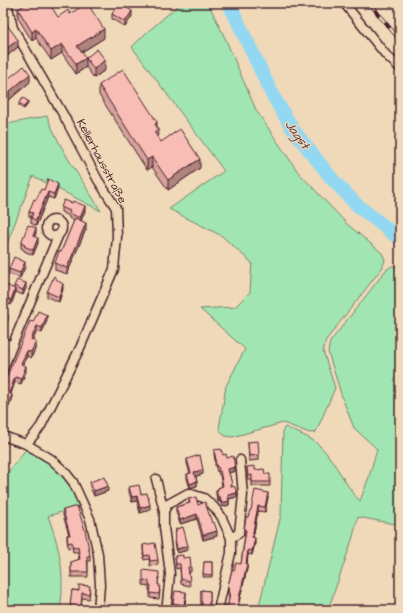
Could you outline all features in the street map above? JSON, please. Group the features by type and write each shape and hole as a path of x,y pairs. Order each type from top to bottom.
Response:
{"street":[{"name":"Kellerhausstraße","path":"6,3 13,28 64,116 98,180 116,208 117,237 114,269 70,369 41,426 36,434 26,444"},
{"path":"344,3 386,55 400,68"},
{"path":"3,369 58,234"},
{"path":"3,342 12,346"},
{"path":"3,436 26,444 51,459 73,482 90,519 98,554 100,585 98,610"},
{"path":"231,538 239,533 243,495 240,460"},
{"path":"156,479 164,511 164,527 170,574 165,610"},
{"path":"164,511 168,504 188,493 204,498 221,516 231,538 231,552 218,610"}],"green space":[{"path":"181,3 208,3 256,110 298,172 347,224 382,253 385,260 382,268 326,340 323,351 335,388 316,432 310,433 283,423 232,437 225,436 219,429 226,386 245,349 200,309 235,307 250,292 252,263 222,236 169,209 224,171 132,47"},
{"path":"47,116 58,141 101,211 33,176 3,254 3,125"},
{"path":"392,266 400,267 400,525 358,517 352,540 328,610 258,610 281,515 283,430 285,427 308,438 320,446 326,452 350,489 360,501 377,449 354,428 343,400 328,352 330,342 386,270"},
{"path":"27,448 51,464 66,478 81,506 48,516 57,543 60,561 62,596 60,610 3,610 3,479"}],"building":[{"path":"28,3 49,3 58,17 68,10 70,14 87,3 104,29 77,46 86,58 76,64 62,44 51,51 36,29 32,32 18,9"},
{"path":"118,3 132,11 125,22 112,14"},
{"path":"5,22 18,40 7,48 3,43 3,23"},
{"path":"97,49 105,60 94,69 86,58"},
{"path":"24,66 30,74 9,92 3,83"},
{"path":"123,69 157,122 155,124 158,129 154,132 161,142 180,129 200,159 168,180 152,157 147,160 99,85"},
{"path":"23,98 28,101 24,107 19,103"},
{"path":"48,179 58,184 54,194 48,192 36,220 31,218 33,213 29,212 34,199 36,200 41,189 44,190"},
{"path":"64,200 72,203 73,201 85,206 80,218 61,207"},
{"path":"75,218 86,223 67,268 55,263 59,251 61,252"},
{"path":"28,225 36,228 33,236 38,238 33,250 21,243"},
{"path":"14,257 25,262 20,273 9,269"},
{"path":"54,276 63,284 59,297 47,292"},
{"path":"17,280 26,283 23,290 14,286"},
{"path":"6,285 15,289 11,300 3,297 3,292"},
{"path":"38,311 47,315 42,328 37,326 31,339 36,342 31,352 27,351 21,364 26,366 21,379 15,377 9,393 12,395 5,410 3,409 3,389 7,382 5,381 30,321 33,322"},
{"path":"3,312 8,315 3,326"},
{"path":"258,441 259,455 249,456 248,442"},
{"path":"221,449 223,455 226,454 227,458 233,456 235,467 228,469 232,484 231,486 235,487 237,493 228,495 229,501 222,503 216,490 223,486 220,471 215,461 214,450"},
{"path":"200,455 203,470 194,472 197,481 190,484 187,474 191,473 187,459"},
{"path":"255,466 255,470 264,469 265,474 270,474 270,482 252,482 252,475 248,476 247,467"},
{"path":"104,477 108,486 94,491 90,482"},
{"path":"139,485 141,494 147,493 150,505 140,508 137,496 132,497 129,487"},
{"path":"255,490 268,493 265,507 258,506 252,537 255,538 252,551 248,550 247,564 239,598 239,610 227,610 226,605 228,605 230,592 228,592 228,586 232,570 234,571 236,563 241,564 246,530 244,530 246,517 248,517 251,510"},
{"path":"196,497 198,505 205,502 212,523 214,522 217,531 203,535 197,514 180,520 176,507 190,503 189,499"},
{"path":"77,506 85,530 90,556 87,556 88,572 71,572 71,562 80,559 78,547 73,548 72,542 68,543 67,535 70,535 63,510"},
{"path":"183,527 188,546 177,549 175,537 176,529"},
{"path":"155,543 158,560 150,561 149,555 144,556 143,545"},
{"path":"183,555 183,558 190,557 191,567 188,567 190,581 181,579 180,564 176,564 175,556"},
{"path":"204,562 212,562 212,575 203,574"},
{"path":"143,570 159,572 159,594 150,593 151,585 149,585 149,581 143,580"},
{"path":"79,585 90,586 89,594 82,593 81,607 70,606 72,590 79,591"},
{"path":"201,590 210,591 209,609 202,609"},
{"path":"175,591 186,592 184,605 173,603"}],"waterway":[{"name":"Jagst","path":"229,3 273,96 294,131 333,180 357,205 400,239"}],"railway":[{"path":"370,3 400,40"}]}
